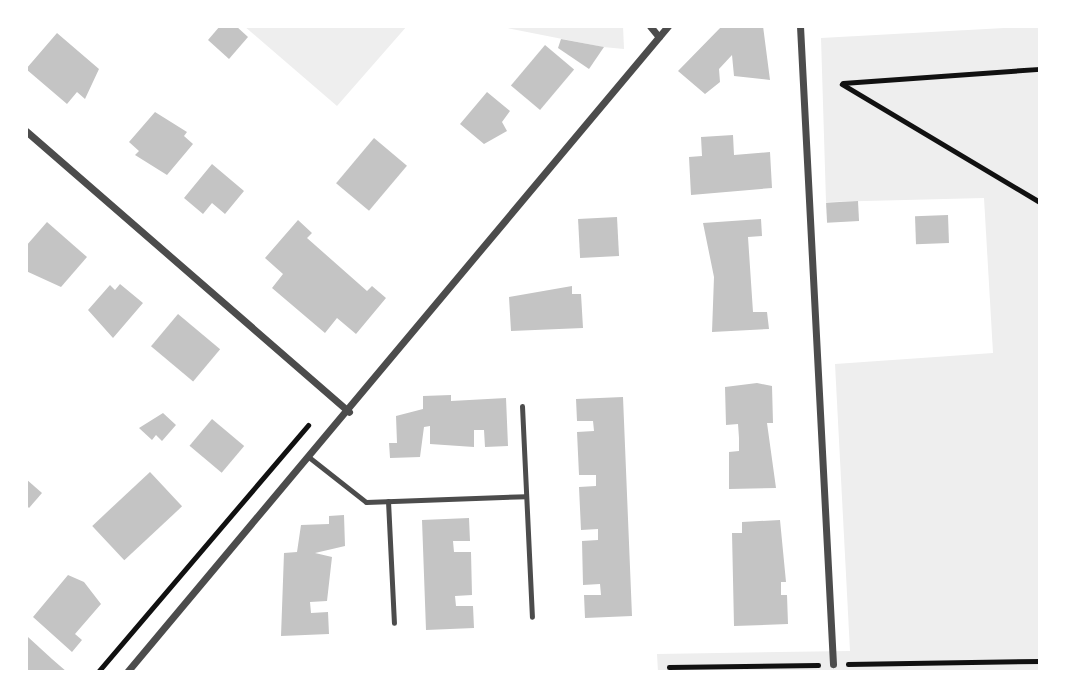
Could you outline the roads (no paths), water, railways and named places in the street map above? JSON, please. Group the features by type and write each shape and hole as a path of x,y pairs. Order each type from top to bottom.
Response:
{"street":[{"path":"650,26 659,37"},
{"path":"127,672 349,412 668,26"},
{"path":"800,26 833,664"},
{"path":"26,131 349,412"}],"lane":[{"path":"522,406 532,617"},
{"path":"310,458 366,502 526,496"},
{"path":"387,501 394,623"}]}
